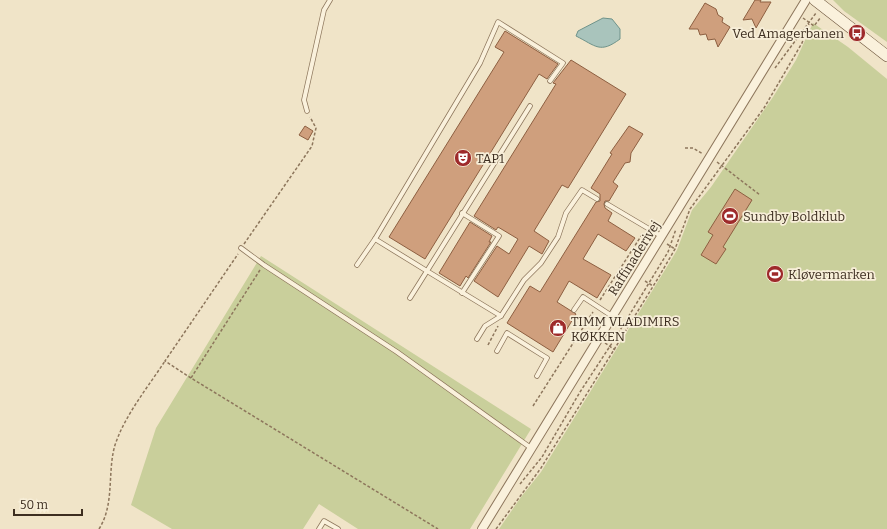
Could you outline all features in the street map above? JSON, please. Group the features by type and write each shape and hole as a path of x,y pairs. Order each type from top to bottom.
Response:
{"street":[{"name":"Raffinaderivej","path":"482,529 661,236 713,159 806,0"},
{"path":"821,5 887,56"}],"lane":[{"path":"307,111 304,100 324,10 330,0"},
{"path":"357,265 375,239 480,63 498,22 563,63 550,81"},
{"path":"410,298 530,106"},
{"path":"477,339 485,326 501,316 524,280 541,263 558,237 566,213 582,190 598,199"},
{"path":"607,204 661,236"},
{"path":"462,213 499,236 462,293"},
{"path":"375,239 501,316"},
{"path":"241,248 264,265 397,352 531,448"},
{"path":"574,310 583,297 612,316"},
{"path":"497,350 507,333 547,358 537,376"},
{"path":"319,529 324,521 338,529"}],"path":[{"path":"797,15 814,26 821,5"},
{"path":"774,70 821,5"},
{"path":"496,529 541,468 615,350 675,249 690,209 749,130 775,91 802,43 809,22"},
{"path":"99,529 108,507 115,446 123,426 241,248 312,146 316,128 307,111"},
{"path":"685,148 693,148 713,159 760,195"},
{"path":"519,486 542,457 580,392 610,347 670,246 678,226"},
{"path":"533,406 646,228"},
{"path":"670,246 675,249"},
{"path":"191,378 264,265"},
{"path":"648,284 653,286"},
{"path":"488,345 495,333 501,316"},
{"path":"610,347 615,350"},
{"path":"165,361 438,529"}],"green space":[{"path":"833,0 887,0 887,42 844,11"},
{"name":"Kløvermarken","path":"813,23 848,47 887,79 887,529 499,529 521,497 541,472 677,250 692,210 711,187 773,97 796,60"},
{"path":"261,256 531,429 470,529 358,529 319,504 303,529 172,529 131,505 156,428"}],"water":[{"path":"603,18 612,19 620,29 620,39 613,44 598,47 576,36 578,31"}],"building":[{"path":"755,0 761,0 760,2 771,2 756,28 752,19 743,20"},
{"path":"705,3 716,9 718,15 723,18 722,22 730,27 718,47 715,39 708,40 706,34 700,35 698,29 689,29"},
{"name":"TAP1","path":"505,31 558,64 547,79 539,74 425,259 389,237 504,52 495,47"},
{"path":"571,60 626,94 568,188 562,185 534,231 549,241 542,254 529,246 498,297 474,281 497,246 509,254 518,239 498,227 496,230 474,216 556,84 553,83"},
{"path":"305,126 313,131 308,140 299,135"},
{"path":"629,126 643,134 631,153 630,162 625,163 613,182 618,186 609,201 605,201 604,204 605,208 612,213 608,221 635,238 626,251 598,234 583,259 611,275 597,298 569,281 557,302 576,314 553,352 507,323 530,286 540,292 596,202 600,201 600,194 591,188 612,154 610,153"},
{"name":"Sundby Boldklub","path":"735,189 752,200 723,247 726,249 716,264 701,255 713,235 708,232"},
{"path":"470,222 492,236 489,242 491,242 468,278 466,276 460,286 439,273"}],"place":[{"name":"Ved Amagerbanen","path":"857,33"},
{"name":"TAP1","path":"463,158"},
{"name":"Sundby Boldklub","path":"730,216"},
{"name":"Kløvermarken","path":"775,274"},
{"name":"TIMM VLADIMIRS KØKKEN","path":"558,328"}]}
